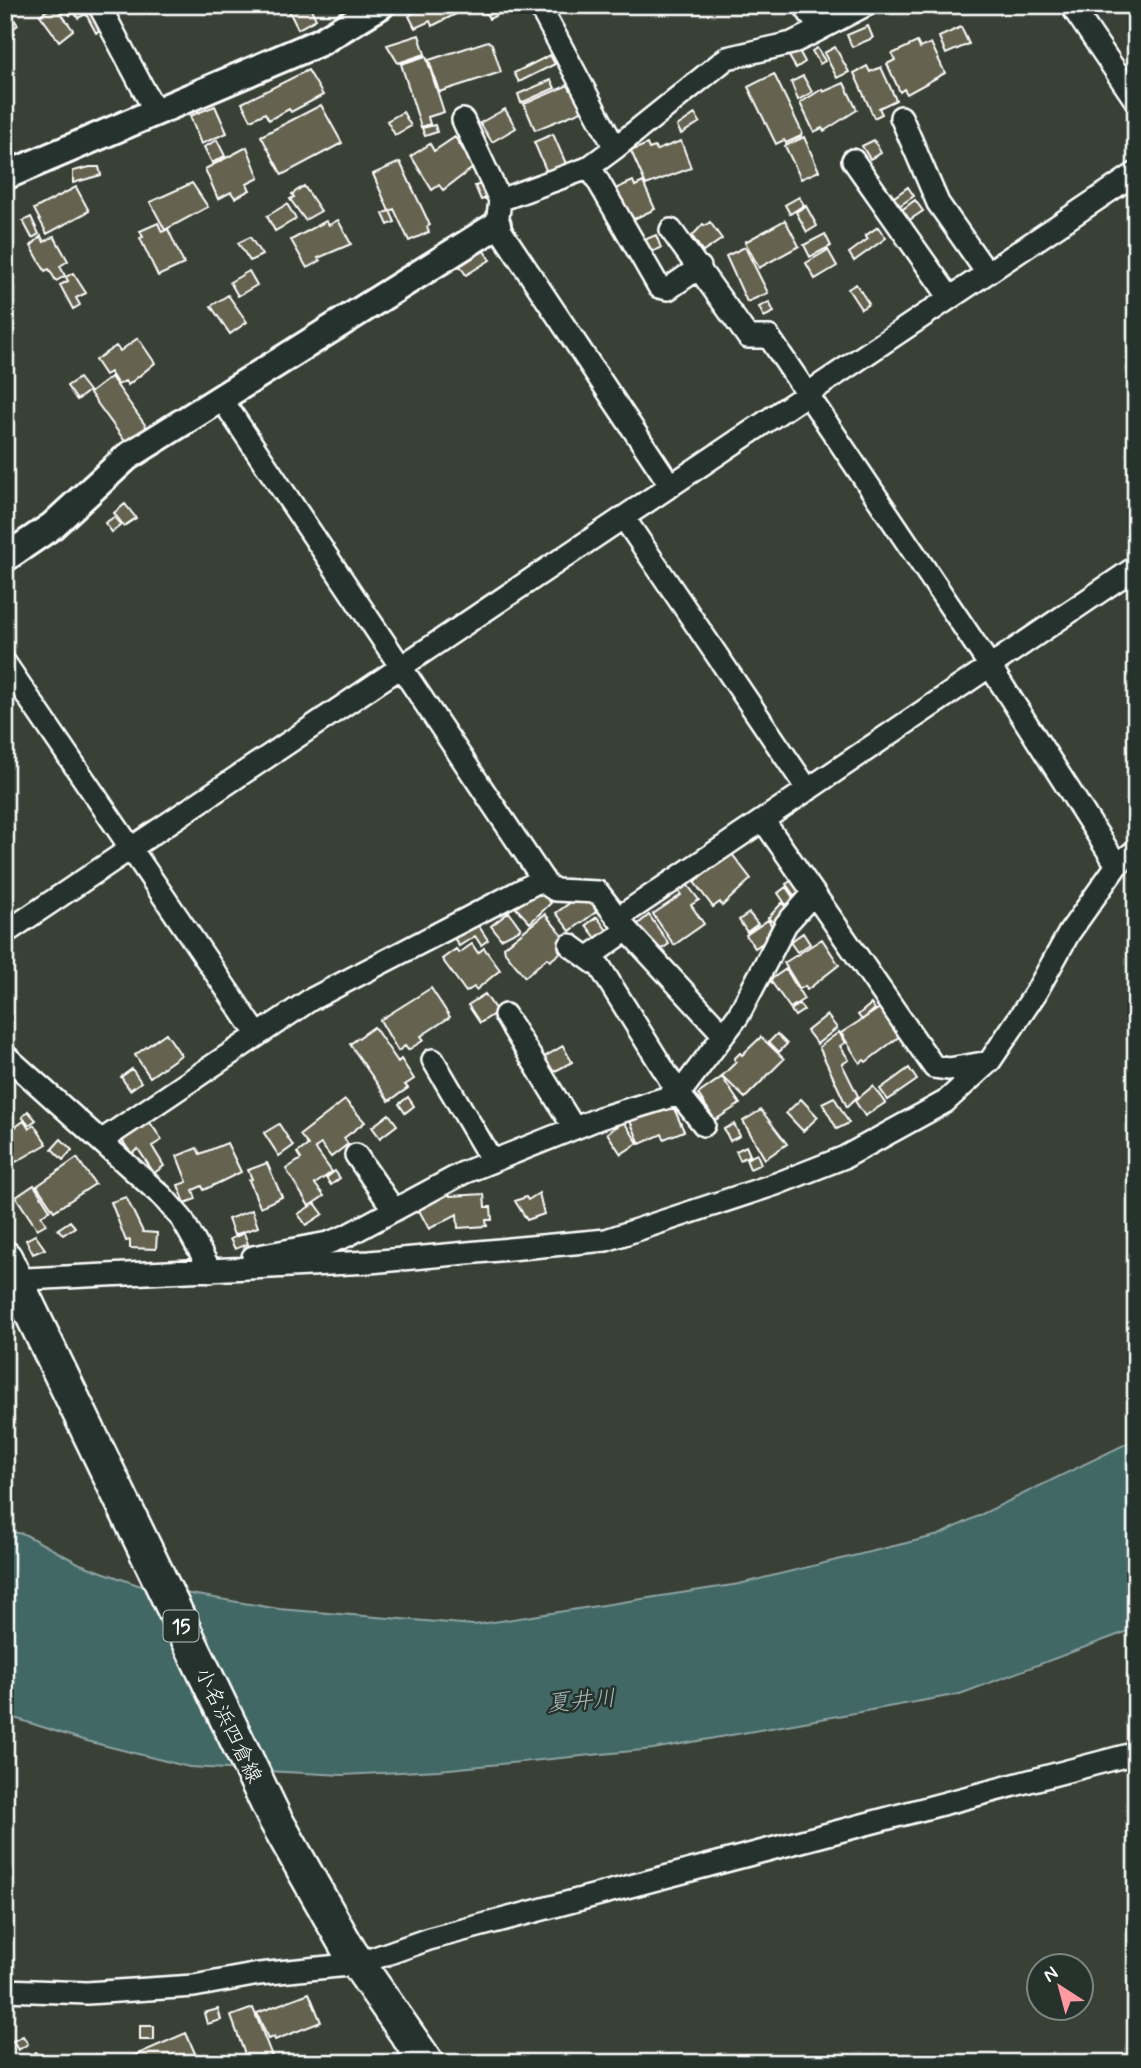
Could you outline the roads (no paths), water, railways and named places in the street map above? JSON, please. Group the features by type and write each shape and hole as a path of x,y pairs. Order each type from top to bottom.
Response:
{"main road":[{"name":"小名浜四倉線","path":"12,1278 274,1817 354,1958 427,2063"}],"street":[{"path":"99,5 156,113"},
{"path":"5,176 320,42 381,5"},
{"path":"539,5 615,148"},
{"path":"804,5 820,29"},
{"path":"5,558 52,526 127,457 221,398 499,212 590,167 726,58 792,43 866,5"},
{"path":"1071,5 1136,101"},
{"path":"901,117 937,203 987,273"},
{"path":"463,120 499,212 671,486"},
{"path":"853,160 950,299"},
{"path":"590,167 659,287 668,289 700,267"},
{"path":"5,933 1136,173"},
{"path":"671,230 748,337 769,337 990,666 1117,865"},
{"path":"221,398 543,880 555,890 598,892 623,924 723,1034"},
{"path":"624,518 807,790"},
{"path":"589,957 623,924 763,820 1136,567"},
{"path":"5,663 257,1034"},
{"path":"763,820 934,1067 949,1069 990,1061"},
{"path":"12,1278 370,1262 606,1240 776,1184 845,1157 945,1102 990,1061 1035,995 1069,933 1117,865 1136,850"},
{"path":"101,1141 310,1000 543,880"},
{"path":"219,1270 239,1260 328,1243 492,1161 574,1128 679,1094 738,1016 786,924 813,894"},
{"path":"570,945 600,967 679,1094 704,1125"},
{"path":"505,1015 574,1128"},
{"path":"5,1055 101,1141 182,1219 219,1270"},
{"path":"433,1060 492,1161"},
{"path":"356,1156 394,1210"},
{"path":"5,1990 87,1993 194,1986 354,1958 971,1799 1136,1753"}],"water":[{"name":"夏井川","path":"1136,1439 1136,1628 960,1694 653,1749 439,1770 343,1775 189,1767 83,1740 5,1715 5,1531 24,1534 80,1564 138,1585 279,1609 474,1625 739,1584 939,1535"}]}
